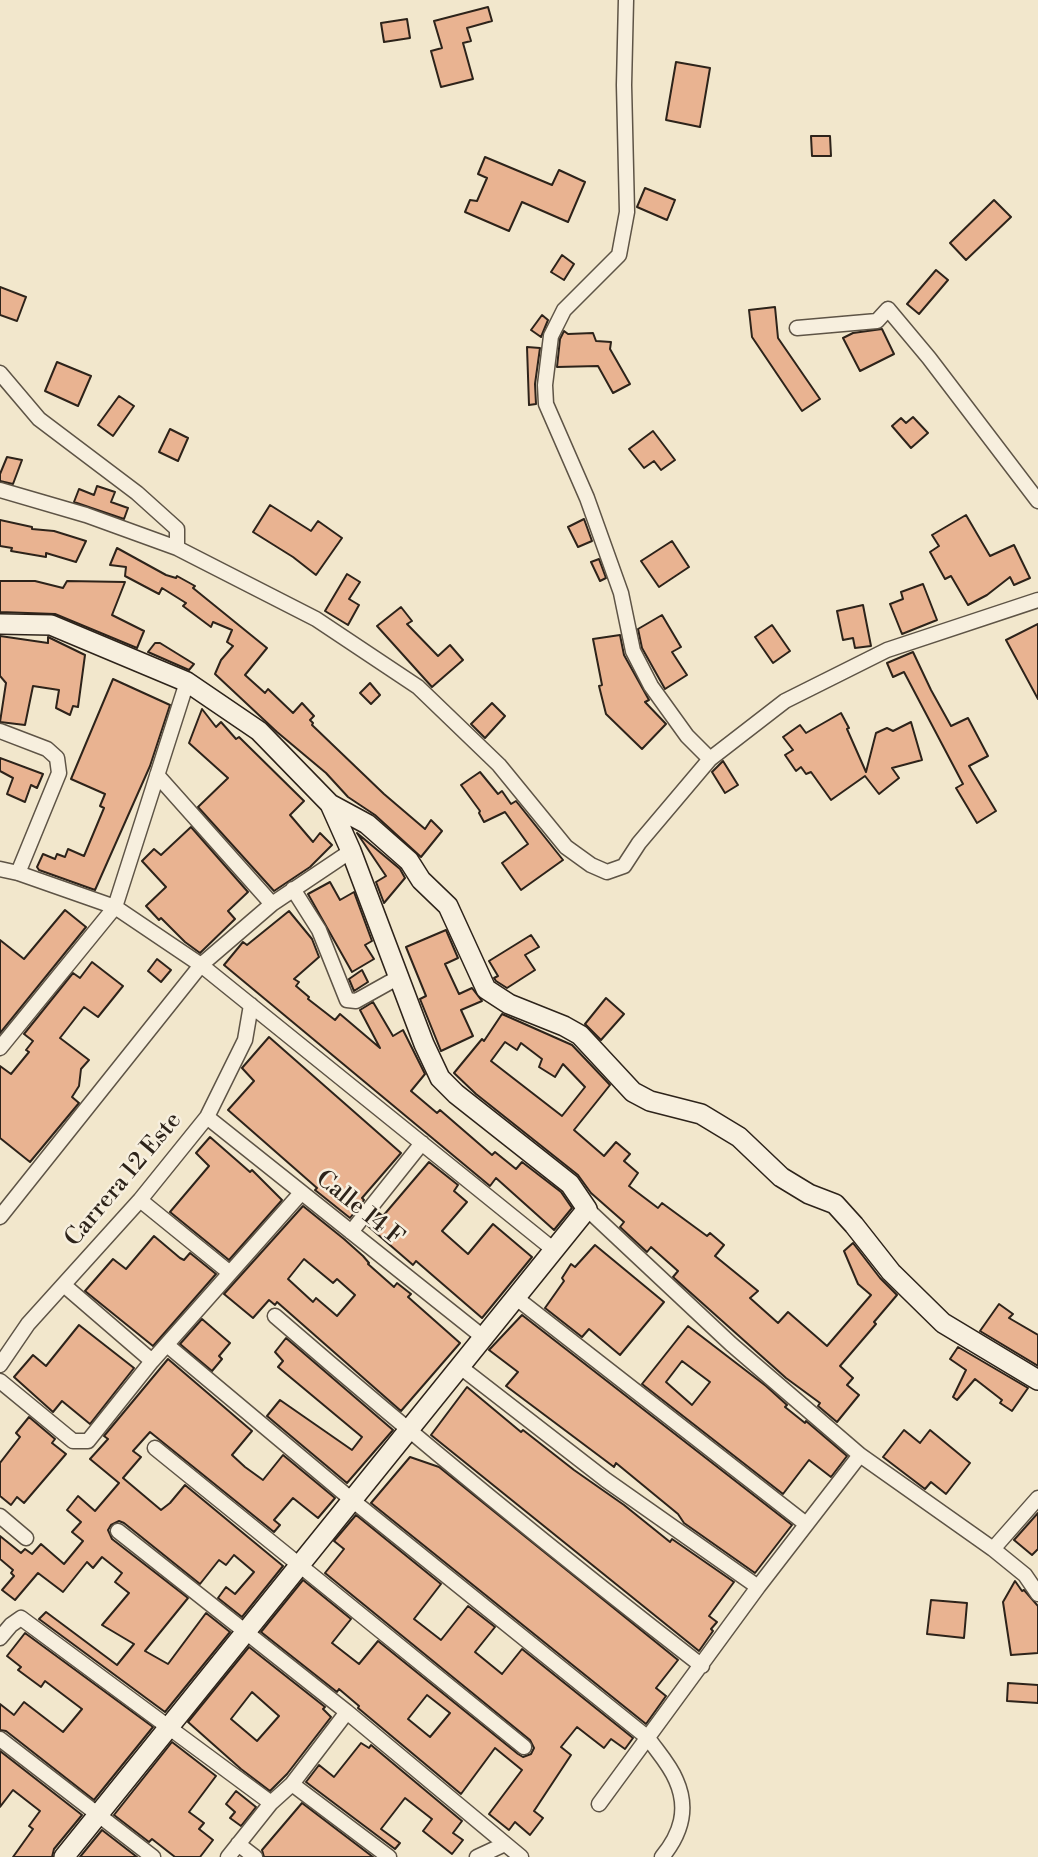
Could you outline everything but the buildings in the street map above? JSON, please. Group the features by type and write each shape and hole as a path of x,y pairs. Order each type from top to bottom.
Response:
{"main road":[{"path":"0,624 51,625 187,682 259,731 330,804 367,824 409,862 421,880 448,906 486,989 509,1004 580,1035 633,1092 650,1101 701,1114 739,1137 781,1177 809,1194 835,1205 891,1272 943,1323 1038,1380"},
{"path":"64,1857 587,1209 570,1184 456,1094 440,1078 424,1044 351,851 330,804"}],"street":[{"path":"626,0 624,85 627,212 619,255 564,310 551,337 545,385 546,404 587,498 621,593 633,651 652,686 687,736 709,760"},
{"path":"797,328 877,321 888,309 929,358 1038,501"},
{"path":"0,373 39,419 137,493 177,529 177,548"},
{"path":"0,490 86,515 177,548 316,619 418,687 499,765 566,847 591,865 607,872 624,866 639,843 709,760 785,701 887,650 1038,600"},
{"path":"0,1048 115,907 187,682"},
{"path":"0,731 47,749 57,758 59,773 18,873"},
{"path":"157,775 272,904"},
{"path":"0,1217 201,965 272,904 351,851"},
{"path":"0,869 115,907 201,965 554,1250"},
{"path":"293,889 319,930 347,1000 356,1001 399,977"},
{"name":"Carrera 12 Este","path":"0,1365 28,1324 140,1200 207,1117 245,1040 251,1005"},
{"name":"Calle 14 F","path":"207,1117 483,1337"},
{"path":"351,1232 422,1143"},
{"path":"0,1381 73,1441 88,1441 152,1361 301,1193"},
{"path":"140,1200 230,1273"},
{"path":"587,1209 731,1344 860,1455 993,1549 1025,1575 1038,1594"},
{"path":"65,1286 152,1361"},
{"path":"515,1297 806,1524"},
{"path":"275,1316 551,1549 702,1666"},
{"path":"167,1345 352,1500 648,1738 677,1780 683,1814 676,1841 662,1857"},
{"path":"459,1366 606,1480 758,1587"},
{"path":"155,1448 524,1747"},
{"path":"599,1804 758,1587 860,1455"},
{"path":"993,1549 1038,1498"},
{"path":"0,1516 26,1538"},
{"path":"118,1531 347,1712 521,1857"},
{"path":"0,1638 21,1618 271,1803"},
{"path":"228,1857 271,1803 292,1784 347,1712"},
{"path":"0,1739 153,1857"},
{"path":"292,1784 389,1857"},
{"path":"477,1857 505,1843"},
{"path":"238,1844 255,1857"}]}
